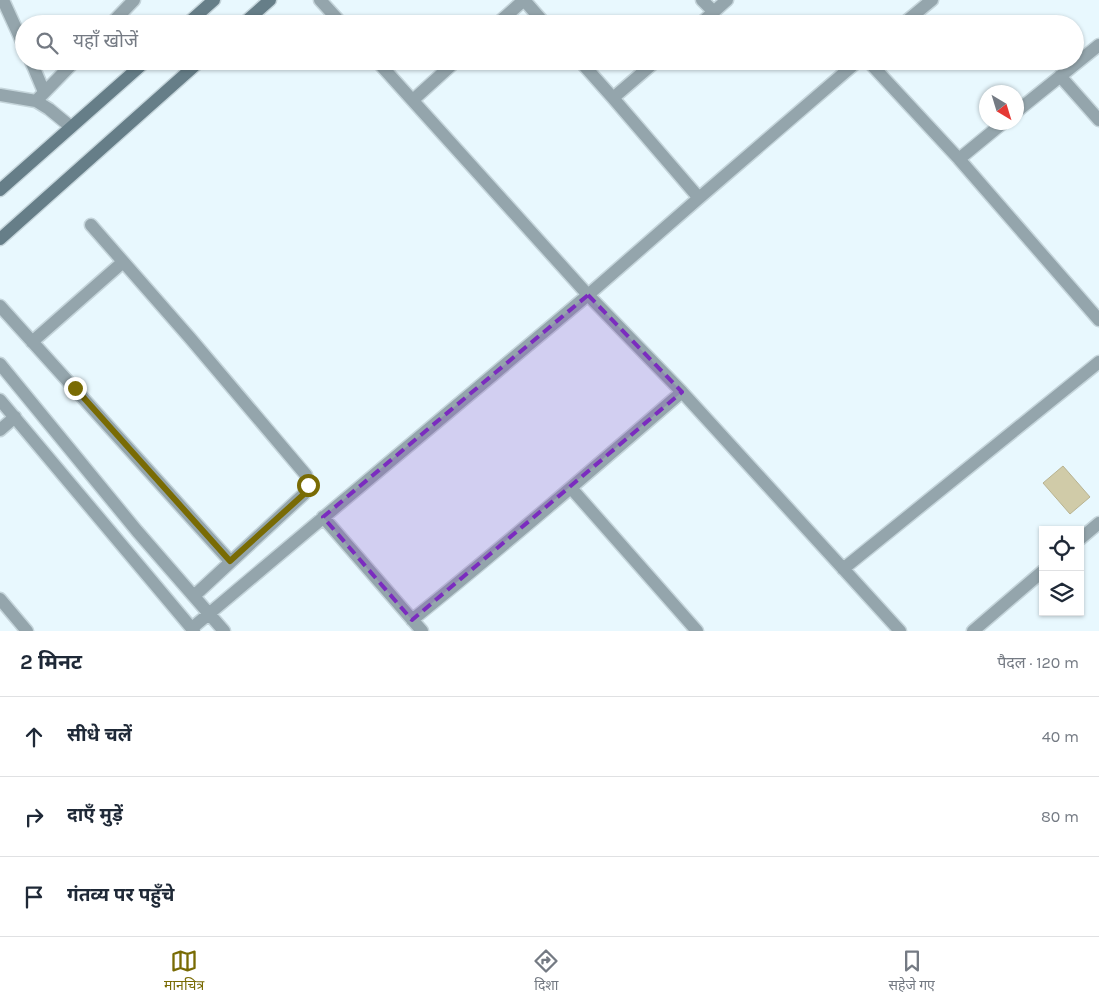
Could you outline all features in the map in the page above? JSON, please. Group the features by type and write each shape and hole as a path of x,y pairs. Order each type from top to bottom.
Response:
{"main road":[{"path":"197,15 214,0"},
{"path":"253,15 270,0"},
{"path":"0,190 136,70"},
{"path":"0,239 190,70"}],"street":[{"path":"3,0 15,26"},
{"path":"120,15 134,0"},
{"path":"320,0 334,15"},
{"path":"507,15 524,0 537,15"},
{"path":"702,0 714,12"},
{"path":"710,15 727,0"},
{"path":"914,15 932,0"},
{"path":"1084,57 1099,45"},
{"path":"32,70 40,97 49,108 71,127"},
{"path":"0,95 40,97 66,70"},
{"path":"385,70 588,295 682,392 900,631"},
{"path":"413,100 446,70"},
{"path":"588,70 699,198"},
{"path":"613,98 646,70"},
{"path":"0,400 193,630 588,295 848,70"},
{"path":"876,70 959,159 1099,320"},
{"path":"1024,105 1068,70"},
{"path":"1060,76 1099,120"},
{"path":"959,159 994,130"},
{"path":"91,225 306,475 308,485 304,494 194,596"},
{"path":"32,342 123,262"},
{"path":"0,306 230,561"},
{"path":"843,569 1099,362"},
{"path":"0,364 137,531 224,631"},
{"path":"412,620 453,588 682,392"},
{"path":"0,430 15,417"},
{"path":"571,488 696,631"},
{"path":"323,518 422,631"},
{"path":"1084,537 1099,524"},
{"path":"973,631 1039,575"},
{"path":"0,599 27,631"}],"highlighted area":[{"path":"588,295 682,392 412,620 323,517"}],"building":[{"path":"1063,466 1090,497 1070,514 1043,483"}],"route":[{"path":"75,388 230,561 304,494 308,485"}]}
